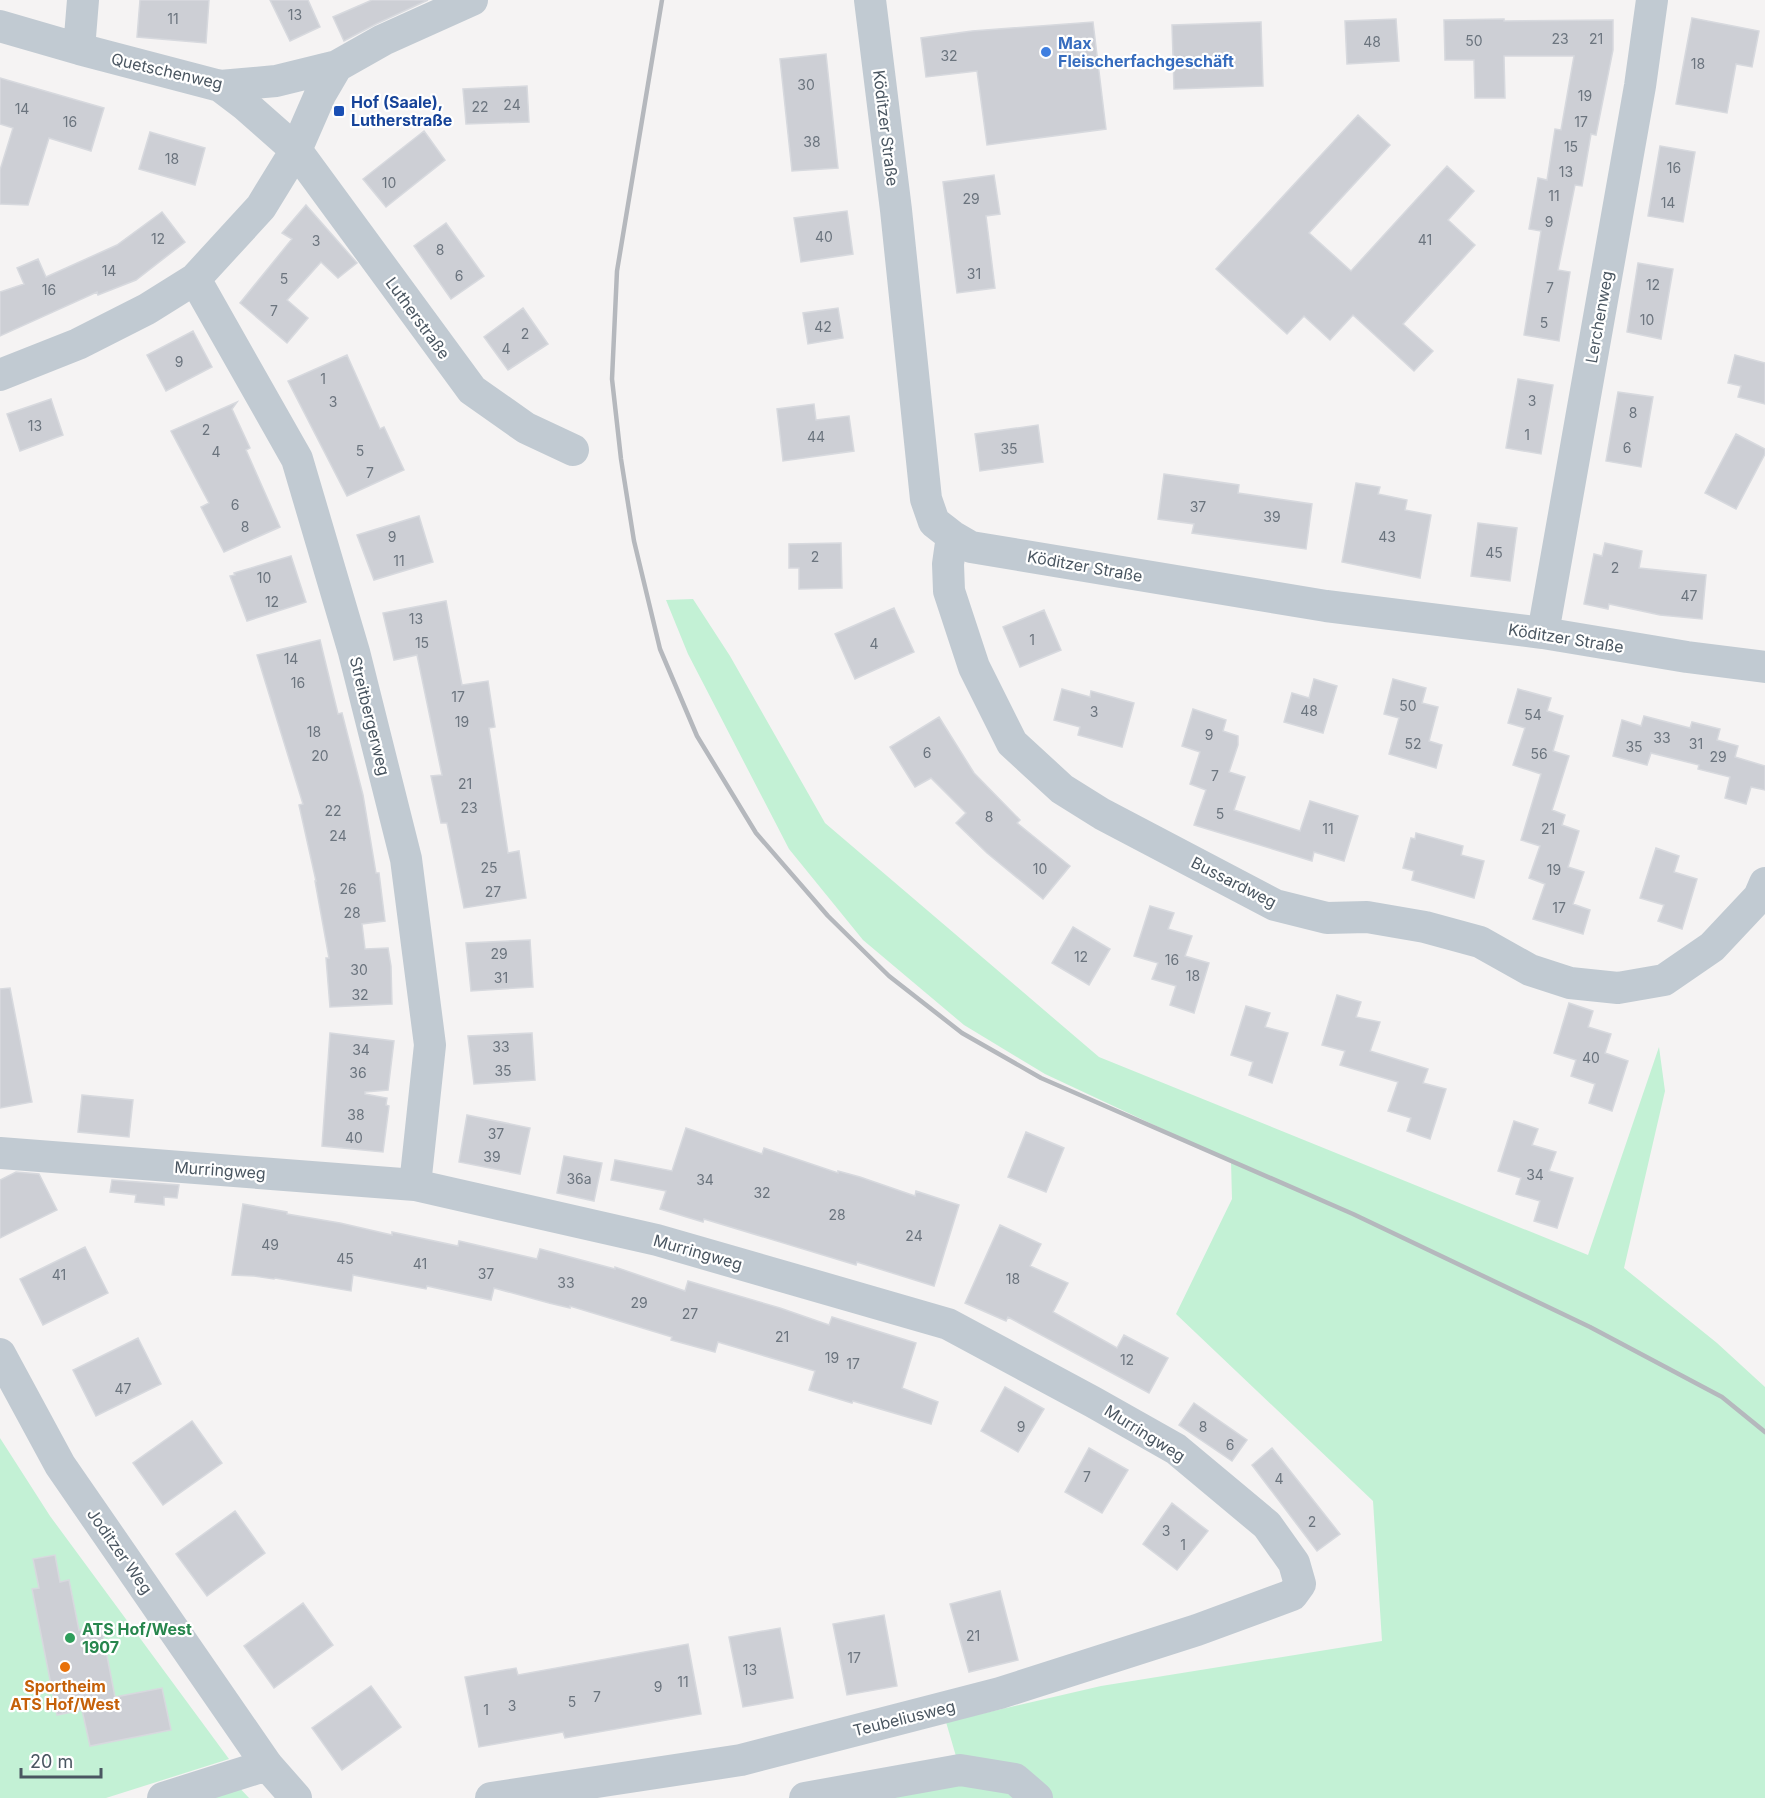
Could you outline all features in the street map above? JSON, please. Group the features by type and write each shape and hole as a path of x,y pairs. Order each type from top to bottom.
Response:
{"street":[{"path":"79,49 83,0"},
{"path":"0,375 78,344 147,309 195,279 261,207 296,150 320,95 337,66 383,40 472,0"},
{"name":"Köditzer Straße","path":"870,0 896,210 926,499 934,522 952,536 971,547 1326,606 1543,633 1687,657 1765,667"},
{"name":"Lerchenweg","path":"1543,633 1640,86 1652,0"},
{"name":"Quetschenweg","path":"0,26 220,86 276,81 337,66"},
{"name":"Lutherstraße","path":"220,86 296,150 472,390 526,428 573,450"},
{"name":"Streitbergerweg","path":"195,279 297,459 354,652 406,858 430,1045 416,1185"},
{"name":"Bussardweg","path":"952,536 948,564 949,591 974,668 1012,743 1062,789 1102,814 1275,905 1327,918 1367,917 1425,927 1480,942 1530,970 1570,983 1618,988 1665,980 1712,947 1758,897 1765,883"},
{"name":"Murringweg","path":"0,1154 416,1185 657,1240 948,1324 1176,1449 1267,1525 1294,1563 1300,1584"},
{"name":"Joditzer Weg","path":"0,1354 60,1466 267,1765 296,1798"},
{"name":"Teubeliusweg","path":"491,1798 741,1760 1000,1694 1197,1630 1292,1596 1300,1584"},
{"path":"163,1798 267,1765"},
{"path":"805,1798 960,1770 1015,1779 1037,1798"}],"green space":[{"path":"693,599 730,656 825,823 1099,1057 1588,1255 1659,1047 1665,1091 1624,1268 1717,1343 1765,1387 1765,1798 805,1798 960,1770 946,1722 1101,1686 1382,1641 1373,1501 1176,1314 1232,1199 1231,1161 1045,1074 964,1025 863,940 789,849 688,654 666,600"},
{"name":"ATS Hof/West 1907","path":"0,1438 50,1516 229,1759 106,1798 0,1798"},
{"path":"236,1784 249,1798 196,1798"}],"building":[{"path":"140,0 209,0 206,43 137,37"},
{"path":"270,0 308,0 320,27 290,41"},
{"path":"372,0 428,0 344,41 333,17"},
{"path":"1692,18 1759,31 1752,67 1736,64 1727,113 1676,104"},
{"path":"1396,19 1399,61 1347,64 1345,21"},
{"path":"1504,19 1504,21 1613,20 1613,50 1596,135 1591,134 1582,186 1575,185 1558,270 1570,272 1559,341 1524,335 1541,231 1529,229 1538,178 1547,180 1555,129 1561,130 1574,56 1504,56 1505,98 1475,98 1474,60 1445,60 1444,20"},
{"path":"1093,22 1106,129 987,145 977,71 926,77 921,38 972,31"},
{"path":"1261,22 1263,86 1174,89 1172,25"},
{"path":"826,54 838,168 792,171 780,59"},
{"path":"0,78 104,108 91,151 49,138 28,205 0,204 0,170 13,128 0,124"},
{"path":"527,86 529,122 466,124 463,89"},
{"path":"1358,115 1390,145 1309,233 1351,271 1447,166 1474,191 1448,220 1475,245 1403,324 1433,351 1414,371 1353,315 1330,340 1304,316 1287,334 1216,269"},
{"path":"424,131 445,160 386,207 363,179"},
{"path":"150,132 205,148 195,185 139,169"},
{"path":"1660,146 1695,152 1683,222 1648,216"},
{"path":"994,175 1000,214 986,216 995,288 957,293 943,182"},
{"path":"306,205 357,263 338,278 321,262 287,300 308,318 287,343 240,303 292,239 282,233"},
{"path":"847,211 853,254 801,262 794,218"},
{"path":"162,212 185,242 136,280 98,295 97,292 0,336 0,292 24,284 17,268 38,259 46,277 117,245"},
{"path":"446,223 484,276 451,299 414,246"},
{"path":"1638,263 1673,269 1661,339 1627,332"},
{"path":"523,308 548,344 508,370 484,337"},
{"path":"838,308 843,338 808,344 803,313"},
{"path":"193,331 212,367 166,391 147,355"},
{"path":"347,355 380,429 384,427 404,470 347,496 288,381"},
{"path":"1735,355 1765,363 1765,404 1738,397 1741,386 1728,383"},
{"path":"1518,379 1553,385 1541,454 1506,448"},
{"path":"1618,392 1653,397 1641,467 1606,461"},
{"path":"51,399 63,435 20,451 7,414"},
{"path":"237,402 232,409 250,448 246,450 280,527 224,552 201,507 209,503 171,431"},
{"path":"814,404 816,420 849,416 854,451 783,461 777,409"},
{"path":"1038,425 1043,462 980,471 975,434"},
{"path":"1736,434 1765,449 1765,454 1736,509 1705,493"},
{"path":"1164,474 1239,485 1238,493 1312,504 1306,549 1192,533 1194,524 1158,519"},
{"path":"1356,483 1380,487 1378,494 1407,500 1405,510 1431,515 1420,578 1342,562"},
{"path":"419,516 433,562 374,580 357,535"},
{"path":"1478,523 1517,528 1510,581 1471,576"},
{"path":"841,543 842,588 799,589 799,568 789,568 789,544"},
{"path":"1605,543 1642,551 1639,568 1706,575 1702,619 1660,615 1609,604 1608,609 1584,604 1594,554 1602,556"},
{"path":"291,556 306,602 247,621 230,576"},
{"path":"446,601 462,685 488,681 495,727 489,728 508,853 519,851 526,898 464,908 447,823 441,823 431,776 442,775 417,655 394,660 383,613"},
{"path":"894,608 914,652 855,679 835,634"},
{"path":"1044,610 1061,650 1020,667 1003,627"},
{"path":"320,640 338,714 342,713 363,795 376,873 379,873 385,921 362,924 365,949 388,948 392,1004 330,1007 326,958 329,958 316,881 299,805 303,804 257,655"},
{"path":"1314,679 1337,686 1323,733 1284,722 1292,693 1309,698"},
{"path":"1393,679 1426,688 1422,703 1438,707 1429,741 1442,745 1436,768 1389,754 1399,718 1384,714"},
{"path":"1062,689 1090,697 1091,691 1134,703 1122,747 1078,735 1080,727 1054,720"},
{"path":"1518,689 1551,698 1547,711 1563,716 1553,751 1569,756 1552,810 1565,815 1562,825 1579,831 1568,867 1584,872 1573,904 1590,910 1583,934 1533,919 1545,884 1529,878 1540,846 1521,840 1541,774 1513,765 1525,728 1508,723"},
{"path":"1193,709 1226,720 1223,731 1238,736 1238,745 1229,772 1245,777 1234,810 1300,831 1310,801 1358,816 1344,861 1314,852 1312,861 1194,825 1206,790 1190,784 1200,752 1182,746"},
{"path":"1644,716 1690,728 1692,722 1720,729 1717,740 1738,746 1735,757 1765,766 1765,790 1751,787 1746,804 1725,798 1730,777 1698,769 1699,765 1651,753 1647,765 1613,756 1622,720 1641,726"},
{"path":"939,717 974,773 1020,820 1017,823 1070,866 1043,899 987,853 956,823 966,813 931,778 915,787 890,747"},
{"path":"1416,833 1463,846 1461,855 1484,861 1474,898 1412,880 1414,871 1403,868 1411,838 1415,839"},
{"path":"1656,848 1679,856 1674,872 1697,879 1682,929 1658,921 1664,905 1640,898"},
{"path":"1150,906 1174,913 1168,929 1192,936 1185,956 1209,963 1194,1013 1170,1005 1176,986 1152,979 1158,963 1134,956"},
{"path":"1073,927 1110,949 1089,985 1052,963"},
{"path":"530,940 533,987 471,991 466,943"},
{"path":"10,988 32,1102 0,1108 0,989"},
{"path":"1337,995 1361,1002 1356,1017 1380,1022 1370,1051 1428,1069 1423,1083 1446,1089 1430,1139 1407,1131 1411,1118 1388,1111 1398,1082 1340,1065 1345,1051 1322,1045"},
{"path":"1569,1003 1593,1011 1588,1027 1611,1034 1605,1053 1628,1061 1612,1111 1589,1103 1595,1084 1571,1076 1576,1060 1554,1053"},
{"path":"1246,1006 1270,1013 1265,1027 1288,1033 1272,1083 1249,1075 1253,1062 1231,1055"},
{"path":"330,1033 394,1041 388,1090 365,1092 365,1094 387,1098 386,1105 389,1106 383,1152 322,1146"},
{"path":"532,1033 535,1080 474,1084 468,1036"},
{"path":"82,1095 133,1100 129,1137 78,1132"},
{"path":"467,1115 530,1128 520,1174 459,1162"},
{"path":"1514,1121 1538,1129 1532,1145 1556,1152 1549,1171 1573,1178 1557,1228 1534,1221 1540,1201 1516,1194 1521,1178 1498,1171"},
{"path":"686,1128 762,1154 764,1148 915,1196 916,1191 959,1205 934,1286 704,1219 703,1222 660,1209 666,1191 611,1180 615,1160 672,1171"},
{"path":"1026,1132 1064,1148 1046,1192 1008,1177"},
{"path":"564,1156 602,1163 594,1201 557,1193"},
{"path":"16,1172 39,1174 57,1210 0,1238 0,1180"},
{"path":"112,1180 179,1185 177,1198 164,1197 164,1205 135,1202 136,1195 110,1192"},
{"path":"243,1204 392,1235 392,1232 458,1246 459,1241 537,1259 540,1249 615,1269 615,1267 685,1291 688,1281 829,1325 832,1317 916,1343 902,1388 938,1402 931,1424 809,1390 815,1371 718,1342 715,1352 671,1340 672,1337 570,1306 570,1308 494,1288 491,1300 427,1286 426,1289 353,1275 351,1291 275,1278 232,1275"},
{"path":"1000,1225 1041,1244 1030,1266 1068,1283 1053,1312 1117,1348 1124,1335 1168,1358 1149,1393 1008,1317 1006,1321 965,1303"},
{"path":"85,1247 108,1293 43,1325 20,1279"},
{"path":"138,1338 161,1384 96,1416 73,1370"},
{"path":"1005,1387 1044,1409 1018,1452 981,1431"},
{"path":"1194,1403 1247,1440 1232,1461 1179,1425"},
{"path":"192,1421 222,1463 163,1505 133,1463"},
{"path":"1089,1448 1128,1470 1102,1513 1065,1492"},
{"path":"1272,1448 1340,1534 1317,1551 1252,1465"},
{"path":"1172,1503 1208,1531 1177,1570 1143,1544"},
{"path":"235,1511 265,1553 207,1596 176,1554"},
{"path":"55,1555 60,1582 69,1580 79,1630 101,1625 115,1697 162,1688 171,1730 90,1746 82,1710 57,1715 32,1589 39,1588 33,1559"},
{"path":"1000,1591 1018,1660 969,1672 950,1604"},
{"path":"303,1603 333,1645 274,1688 244,1646"},
{"path":"884,1615 897,1686 847,1695 833,1624"},
{"path":"780,1628 793,1698 743,1707 729,1637"},
{"path":"688,1644 701,1714 565,1738 563,1732 479,1747 465,1677 516,1668 518,1675"},
{"path":"371,1686 401,1727 342,1770 312,1728"}],"railway":[{"path":"662,0 617,271 612,379 621,459 634,541 660,649 697,736 756,833 828,916 889,976 962,1033 1041,1078 1353,1214 1590,1327 1722,1397 1765,1432"}],"place":[{"name":"Max Fleischerfachgeschäft","path":"1046,52"},
{"name":"Hof (Saale), Lutherstraße","path":"339,111"},
{"name":"ATS Hof/West 1907","path":"70,1638"},
{"name":"Sportheim ATS Hof/West","path":"65,1667"}]}
